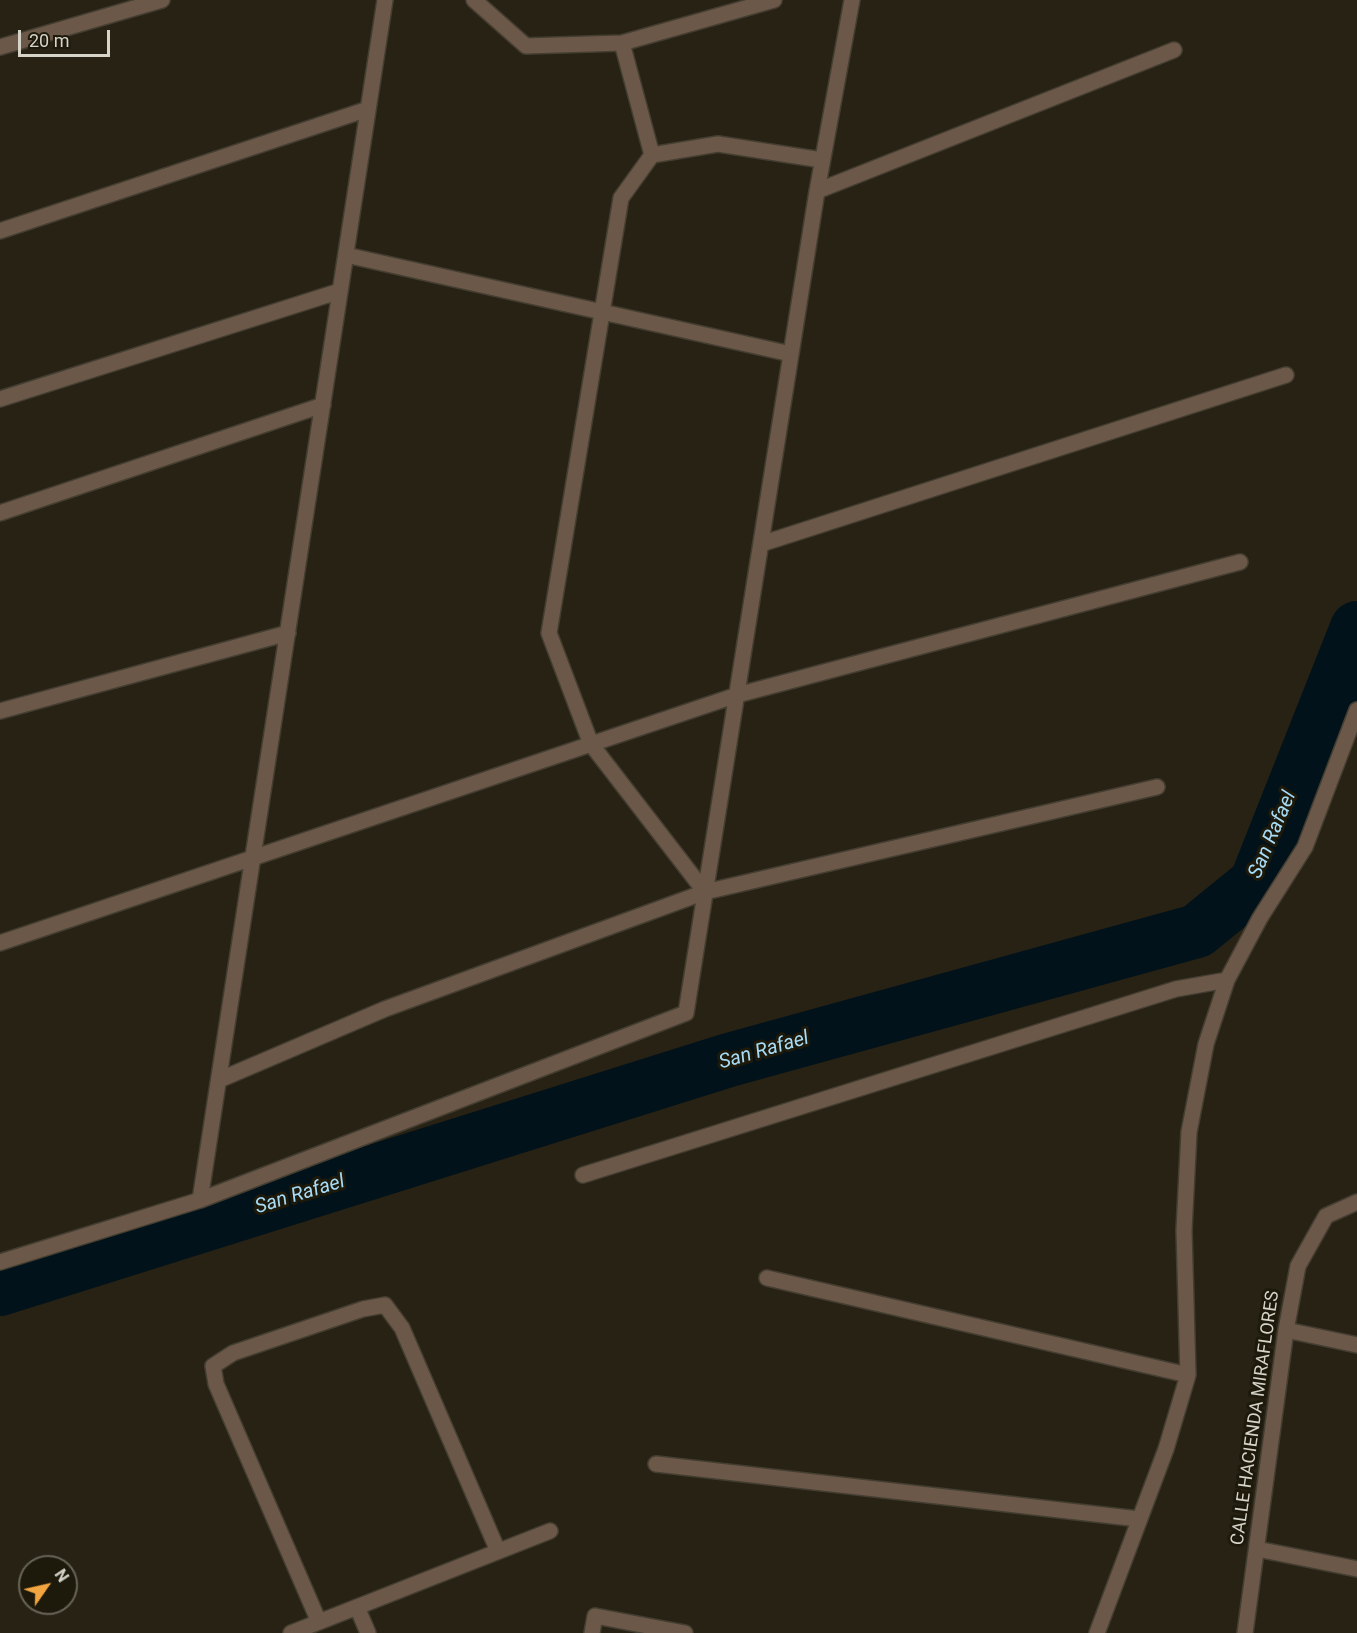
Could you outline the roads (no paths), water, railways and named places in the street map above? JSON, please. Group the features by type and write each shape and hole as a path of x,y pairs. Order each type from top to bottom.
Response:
{"street":[{"path":"0,47 162,0"},
{"path":"200,1200 385,0"},
{"path":"474,0 526,46 622,43 774,0"},
{"path":"0,1262 200,1200 686,1013 822,160 852,0"},
{"path":"622,43 652,155"},
{"path":"817,192 1174,50"},
{"path":"0,231 368,109"},
{"path":"705,892 591,744 549,633 621,198 652,155 718,144 822,160"},
{"path":"346,255 791,354"},
{"path":"0,399 340,291"},
{"path":"761,544 1286,375"},
{"path":"0,513 323,405"},
{"path":"0,943 737,695 1240,562"},
{"path":"0,711 288,633"},
{"path":"1097,1633 1166,1449 1188,1375 1184,1230 1189,1131 1206,1044 1227,980 1260,918 1305,847 1357,710"},
{"path":"219,1080 385,1009 705,892 1157,787"},
{"path":"583,1175 1176,989 1227,980"},
{"name":"CALLE HACIENDA MIRAFLORES","path":"1245,1633 1286,1330 1298,1266 1326,1215 1357,1202"},
{"path":"767,1278 1188,1375"},
{"path":"319,1622 216,1384 213,1366 233,1353 363,1309 385,1305 402,1329 498,1551"},
{"path":"1286,1330 1357,1345"},
{"path":"656,1464 1139,1519"},
{"path":"291,1633 549,1531"},
{"path":"1257,1549 1357,1569"},
{"path":"357,1607 368,1633"},
{"path":"592,1633 595,1616 685,1633"}],"waterway":[{"name":"San Rafael","path":"0,1289 729,1060 1197,931 1256,883 1357,628"}]}
